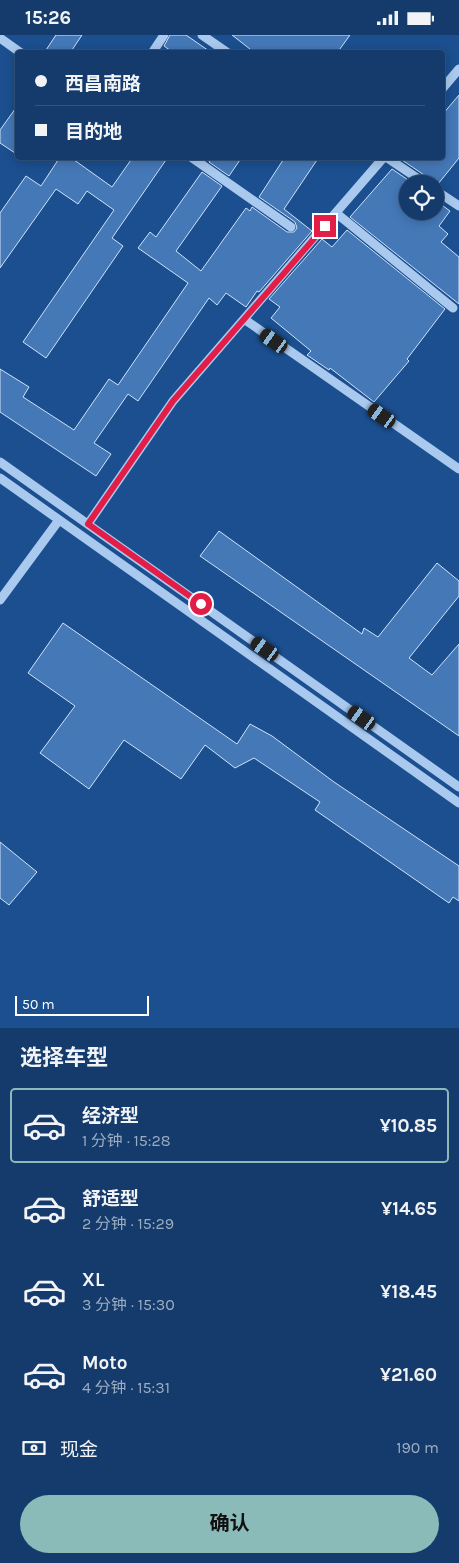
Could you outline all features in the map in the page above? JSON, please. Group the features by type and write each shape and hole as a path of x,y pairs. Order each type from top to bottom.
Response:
{"street":[{"path":"154,50 164,35"},
{"path":"202,35 224,50"},
{"path":"0,38 17,50"},
{"path":"445,85 459,69"},
{"path":"195,160 291,227"},
{"path":"88,524 173,401 382,160"},
{"path":"390,160 412,175"},
{"path":"444,196 459,206"},
{"path":"336,213 453,308"},
{"path":"244,319 459,469"},
{"path":"0,462 459,787"},
{"path":"0,478 459,803"},
{"path":"0,600 59,520"}],"building":[{"path":"56,35 82,35 72,50 46,50"},
{"path":"170,35 186,35 208,50 170,50 164,46"},
{"path":"232,35 350,35 339,50 251,50"},
{"path":"459,95 459,158 444,177 444,175 424,175 402,160 445,160 445,111"},
{"path":"15,109 15,153 0,143 0,130"},
{"path":"58,160 74,160 112,187 131,160 166,160 112,238 123,246 46,358 23,342 114,210 87,191 78,204 56,189 0,268 0,213 26,176 41,186"},
{"path":"210,160 240,160 229,176 209,162"},
{"path":"283,160 317,160 284,209 312,231 259,292 257,291 246,307 226,293 217,305 209,298 138,401 128,394 94,443 111,454 96,476 0,412 0,369 29,387 23,397 74,430 109,379 118,385 188,283 138,248 150,232 156,237 202,172 222,186 176,251 201,271 246,208 250,211 252,207 287,232 294,232 297,228 295,222 259,197"},
{"path":"392,169 401,175 399,175 399,220 443,220 439,226 448,234 441,242 459,257 459,304 350,217"},
{"path":"444,207 450,211 444,219"},
{"path":"347,230 445,309 407,359 409,361 374,402 330,368 329,370 307,355 311,351 271,318 280,307 269,299 322,239 332,247"},
{"path":"219,531 362,634 364,628 378,637 437,563 459,581 459,596 409,658 432,675 459,644 459,736 200,556"},
{"path":"63,623 237,744 250,724 272,736 334,782 459,866 459,901 453,897 449,903 315,810 320,802 254,758 235,768 205,745 181,779 124,740 89,789 40,753 75,706 28,673"},
{"path":"0,842 37,872 9,905 0,898"}],"route":[{"path":"201,604 88,524 173,401 325,226"}]}
